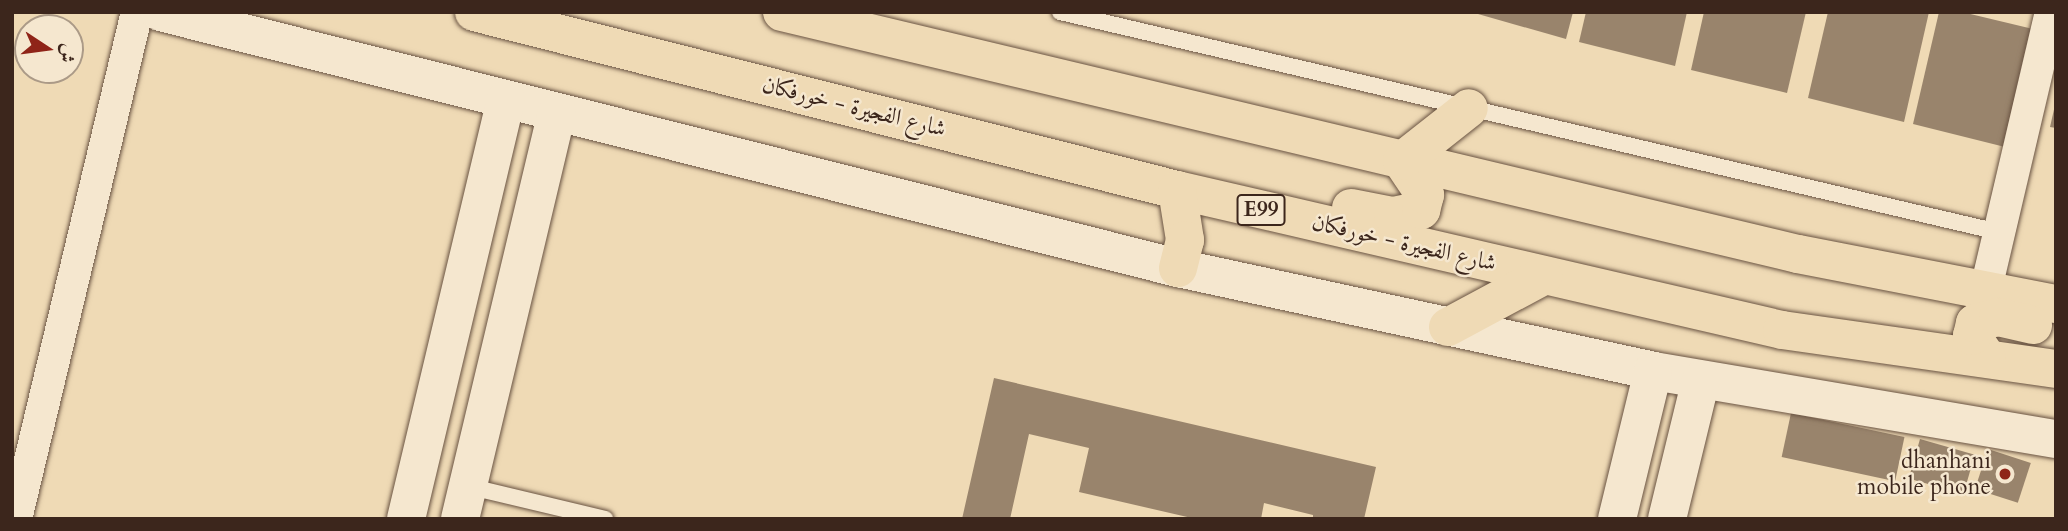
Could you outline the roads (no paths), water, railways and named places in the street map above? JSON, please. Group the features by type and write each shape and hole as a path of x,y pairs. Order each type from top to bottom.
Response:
{"highway":[{"name":"شارع الفجيرة - خورفكان","path":"474,12 1124,174 1177,190 1782,330 2056,369"},
{"path":"782,12 1798,254 1985,293 2056,304"},
{"path":"1402,161 1469,108"},
{"path":"1124,174 1179,176 1393,216 1413,215 1421,210 1425,195 1402,161"},
{"path":"1177,190 1185,240 1178,268"},
{"path":"1448,327 1543,276"},
{"path":"1987,358 1972,330 1986,318 2056,330"}],"street":[{"path":"16,519 137,12"},
{"path":"160,12 1178,268 1653,371 2056,439"},
{"path":"1985,293 2051,12"},
{"path":"407,519 506,100"},
{"path":"464,503 557,112"},
{"path":"1618,519 1653,371"},
{"path":"1667,519 1701,380"}],"lane":[{"path":"1060,12 1999,232"},
{"path":"464,503 605,519"}],"place":[{"name":"dhanhani mobile phone","path":"2005,474"}]}
